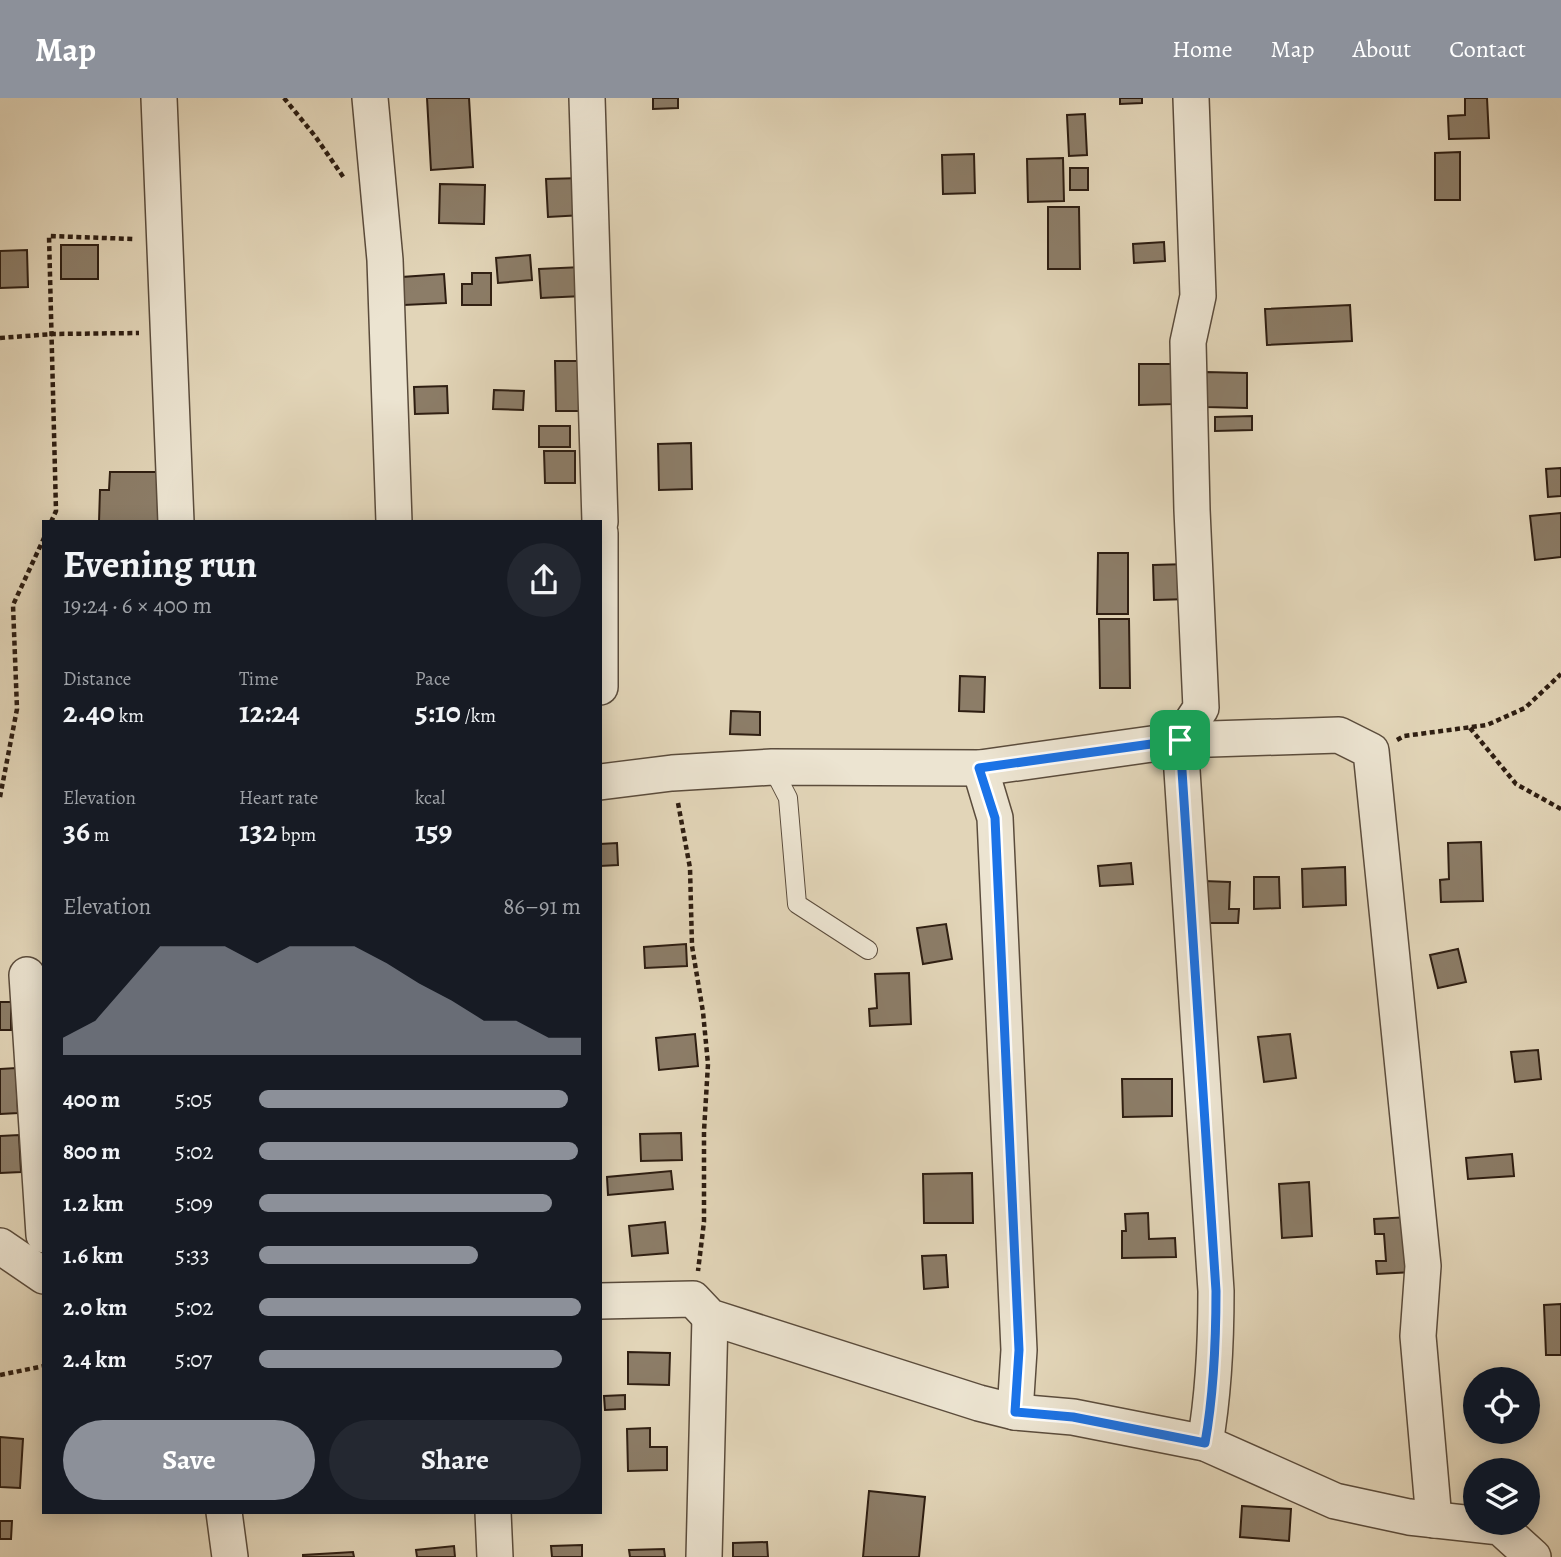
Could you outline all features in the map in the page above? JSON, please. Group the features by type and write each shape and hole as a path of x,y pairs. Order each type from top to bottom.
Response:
{"street":[{"path":"159,98 176,520"},
{"path":"370,98 385,260 394,520"},
{"path":"587,98 600,520"},
{"path":"1191,98 1198,296 1188,342 1201,708 1180,740 1216,1291 1216,1359 1205,1443"},
{"path":"602,782 672,773 772,767 979,768 1180,740 1339,734 1371,751 1423,1266 1418,1336 1434,1520"},
{"path":"979,768 995,818 1019,1350 1015,1412"},
{"path":"24,975 42,1209"},
{"path":"0,1246 42,1275"},
{"path":"602,1301 702,1308 979,1403 1015,1412 1073,1417 1205,1443 1335,1501 1434,1520 1500,1527 1533,1557"},
{"path":"702,1308 704,1557"},
{"path":"225,1514 230,1557"},
{"path":"493,1514 495,1557"}],"lane":[{"path":"772,767 788,797 797,904 868,950"}],"path":[{"path":"284,98 315,136 347,183"},
{"path":"52,520 56,511 49,236 165,240"},
{"path":"0,338 53,334 168,333"},
{"path":"0,797 16,709 13,605 42,542"},
{"path":"1371,751 1404,736 1487,725 1525,708 1561,674"},
{"path":"1469,728 1516,784 1561,809"},
{"path":"672,773 690,868 692,946 708,1064 704,1131 702,1308"},
{"path":"0,1375 42,1366"}],"building":[{"path":"427,98 469,98 473,167 431,170"},
{"path":"653,98 678,98 678,108 653,109"},
{"path":"1120,98 1142,98 1142,103 1120,104"},
{"path":"1465,98 1487,98 1489,138 1449,139 1448,116 1465,115"},
{"path":"1085,114 1087,155 1069,156 1067,115"},
{"path":"1460,152 1460,200 1435,200 1435,153"},
{"path":"974,154 975,193 943,194 942,155"},
{"path":"1063,158 1064,201 1028,202 1027,159"},
{"path":"1070,168 1088,168 1088,190 1070,190"},
{"path":"582,178 583,215 548,217 546,179"},
{"path":"440,184 485,185 484,224 439,223"},
{"path":"1048,207 1079,207 1080,269 1048,269"},
{"path":"1164,242 1165,261 1134,263 1133,244"},
{"path":"61,245 98,245 98,279 61,279"},
{"path":"27,250 28,287 0,288 0,251"},
{"path":"530,255 532,280 498,283 496,258"},
{"path":"582,267 583,296 541,298 539,269"},
{"path":"472,273 491,273 491,305 462,305 462,284 472,284"},
{"path":"444,274 446,303 404,305 402,277"},
{"path":"1350,305 1352,341 1267,345 1265,309"},
{"path":"555,361 581,361 582,411 556,411"},
{"path":"1139,364 1174,364 1174,404 1139,405"},
{"path":"1206,372 1247,373 1247,408 1206,407"},
{"path":"447,386 448,413 415,414 414,387"},
{"path":"494,390 524,391 523,410 493,409"},
{"path":"1252,416 1252,430 1215,431 1215,417"},
{"path":"539,426 570,426 570,447 539,447"},
{"path":"691,443 692,489 659,490 658,444"},
{"path":"544,451 575,451 575,483 545,483"},
{"path":"1561,468 1561,496 1548,497 1546,469"},
{"path":"110,472 164,472 164,520 99,520 100,490 109,490"},
{"path":"1561,513 1561,557 1535,560 1530,516"},
{"path":"1098,553 1128,553 1128,614 1097,614"},
{"path":"1189,564 1190,599 1154,600 1153,565"},
{"path":"1099,619 1129,619 1130,688 1100,688"},
{"path":"960,676 985,677 984,712 959,711"},
{"path":"731,711 760,712 760,735 730,734"},
{"path":"1481,842 1483,901 1441,902 1440,880 1449,879 1448,843"},
{"path":"617,843 618,865 602,866 602,844"},
{"path":"1131,863 1133,884 1100,886 1098,866"},
{"path":"1345,867 1346,905 1303,907 1302,869"},
{"path":"1254,877 1279,877 1280,908 1254,909"},
{"path":"1204,881 1230,882 1229,909 1239,909 1238,923 1204,923"},
{"path":"946,924 952,959 923,964 917,928"},
{"path":"686,944 687,966 645,968 644,947"},
{"path":"1458,949 1466,982 1438,988 1430,955"},
{"path":"909,973 911,1024 870,1026 869,1009 877,1008 875,974"},
{"path":"0,1002 11,1002 11,1030 0,1030"},
{"path":"695,1034 698,1066 659,1070 656,1038"},
{"path":"1290,1034 1296,1078 1264,1082 1258,1037"},
{"path":"1538,1050 1541,1079 1515,1082 1511,1052"},
{"path":"16,1068 18,1113 0,1114 0,1069"},
{"path":"1122,1079 1172,1079 1172,1116 1123,1117"},
{"path":"681,1133 682,1160 641,1161 640,1134"},
{"path":"19,1135 21,1172 0,1173 0,1136"},
{"path":"1512,1154 1514,1176 1468,1179 1466,1158"},
{"path":"671,1171 673,1189 608,1195 607,1177"},
{"path":"972,1173 973,1223 924,1223 923,1174"},
{"path":"1309,1182 1312,1236 1282,1238 1279,1184"},
{"path":"1148,1213 1149,1239 1175,1238 1176,1257 1122,1258 1122,1231 1126,1231 1125,1214"},
{"path":"1410,1217 1413,1272 1377,1274 1376,1261 1386,1261 1384,1234 1375,1234 1374,1219"},
{"path":"665,1222 668,1253 632,1256 629,1226"},
{"path":"946,1255 948,1287 924,1289 922,1256"},
{"path":"1561,1304 1561,1355 1546,1355 1544,1305"},
{"path":"628,1352 670,1353 669,1385 628,1384"},
{"path":"625,1395 625,1409 605,1410 604,1396"},
{"path":"650,1428 650,1447 667,1447 667,1470 628,1471 627,1429"},
{"path":"0,1437 23,1439 20,1488 0,1487"},
{"path":"869,1491 925,1497 919,1557 863,1557"},
{"path":"1242,1506 1291,1509 1289,1541 1240,1537"},
{"path":"0,1521 12,1521 11,1539 0,1539"},
{"path":"767,1542 768,1557 733,1557 733,1543"},
{"path":"582,1545 582,1557 552,1557 551,1546"},
{"path":"454,1546 455,1557 417,1557 416,1550"},
{"path":"664,1549 665,1557 630,1557 629,1550"},
{"path":"353,1552 354,1557 303,1557 303,1555"}],"route":[{"path":"1180,740 1216,1291 1216,1359 1205,1443 1073,1417 1015,1412 1019,1350 995,818 979,768 1180,740"}]}
